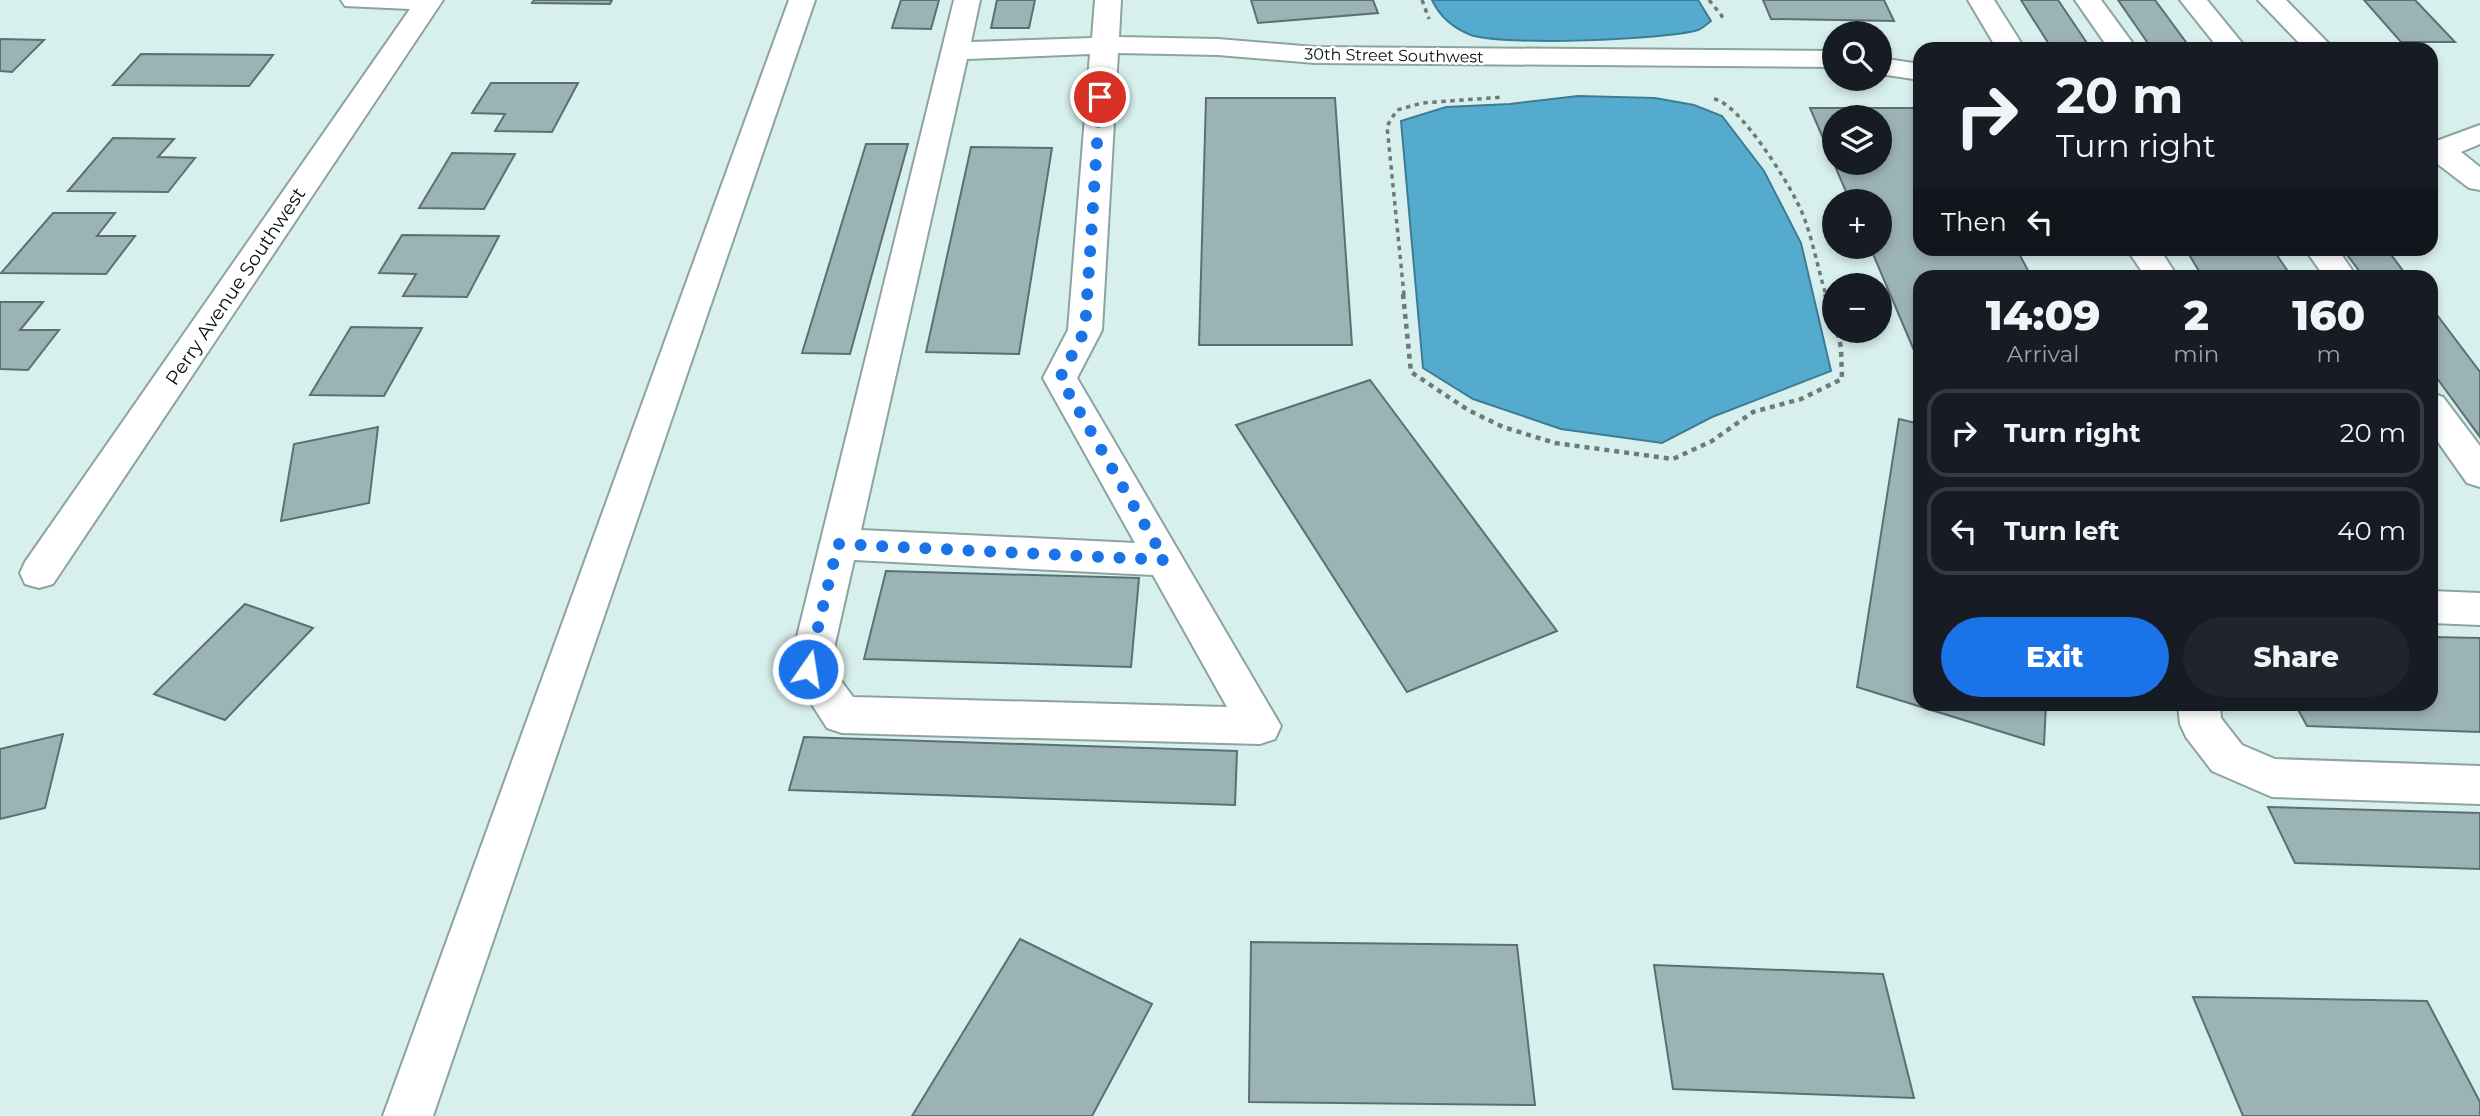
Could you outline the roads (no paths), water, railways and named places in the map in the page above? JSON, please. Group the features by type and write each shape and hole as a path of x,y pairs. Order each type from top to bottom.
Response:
{"street":[{"path":"354,0 430,1"},
{"path":"408,1116 802,0"},
{"path":"967,0 808,669 842,715 1260,726 1060,378 1085,330 1108,0"},
{"path":"1981,0 2007,42"},
{"path":"2088,0 2118,42"},
{"path":"2193,0 2227,42"},
{"path":"2271,0 2313,42"},
{"name":"Perry Avenue Southwest","path":"39,573 430,1"},
{"name":"30th Street Southwest","path":"954,51 1104,46 1218,47 1315,55 1822,59"},
{"path":"1892,68 1913,71"},
{"path":"2438,147 2480,134"},
{"path":"2438,147 2480,181"},
{"path":"2438,416 2480,473"},
{"path":"838,544 1165,560"},
{"path":"2438,607 2480,609"},
{"path":"2200,711 2201,724 2227,758 2272,778 2480,785"}],"water":[{"path":"1432,0 1698,0 1711,21 1698,30 1653,37 1548,41 1488,38 1458,29 1443,17"},
{"path":"1578,96 1655,98 1694,105 1722,116 1764,171 1801,243 1822,333 1822,343 1824,343 1831,371 1712,417 1662,443 1561,429 1473,399 1423,368 1401,121 1446,107 1510,104"}]}
